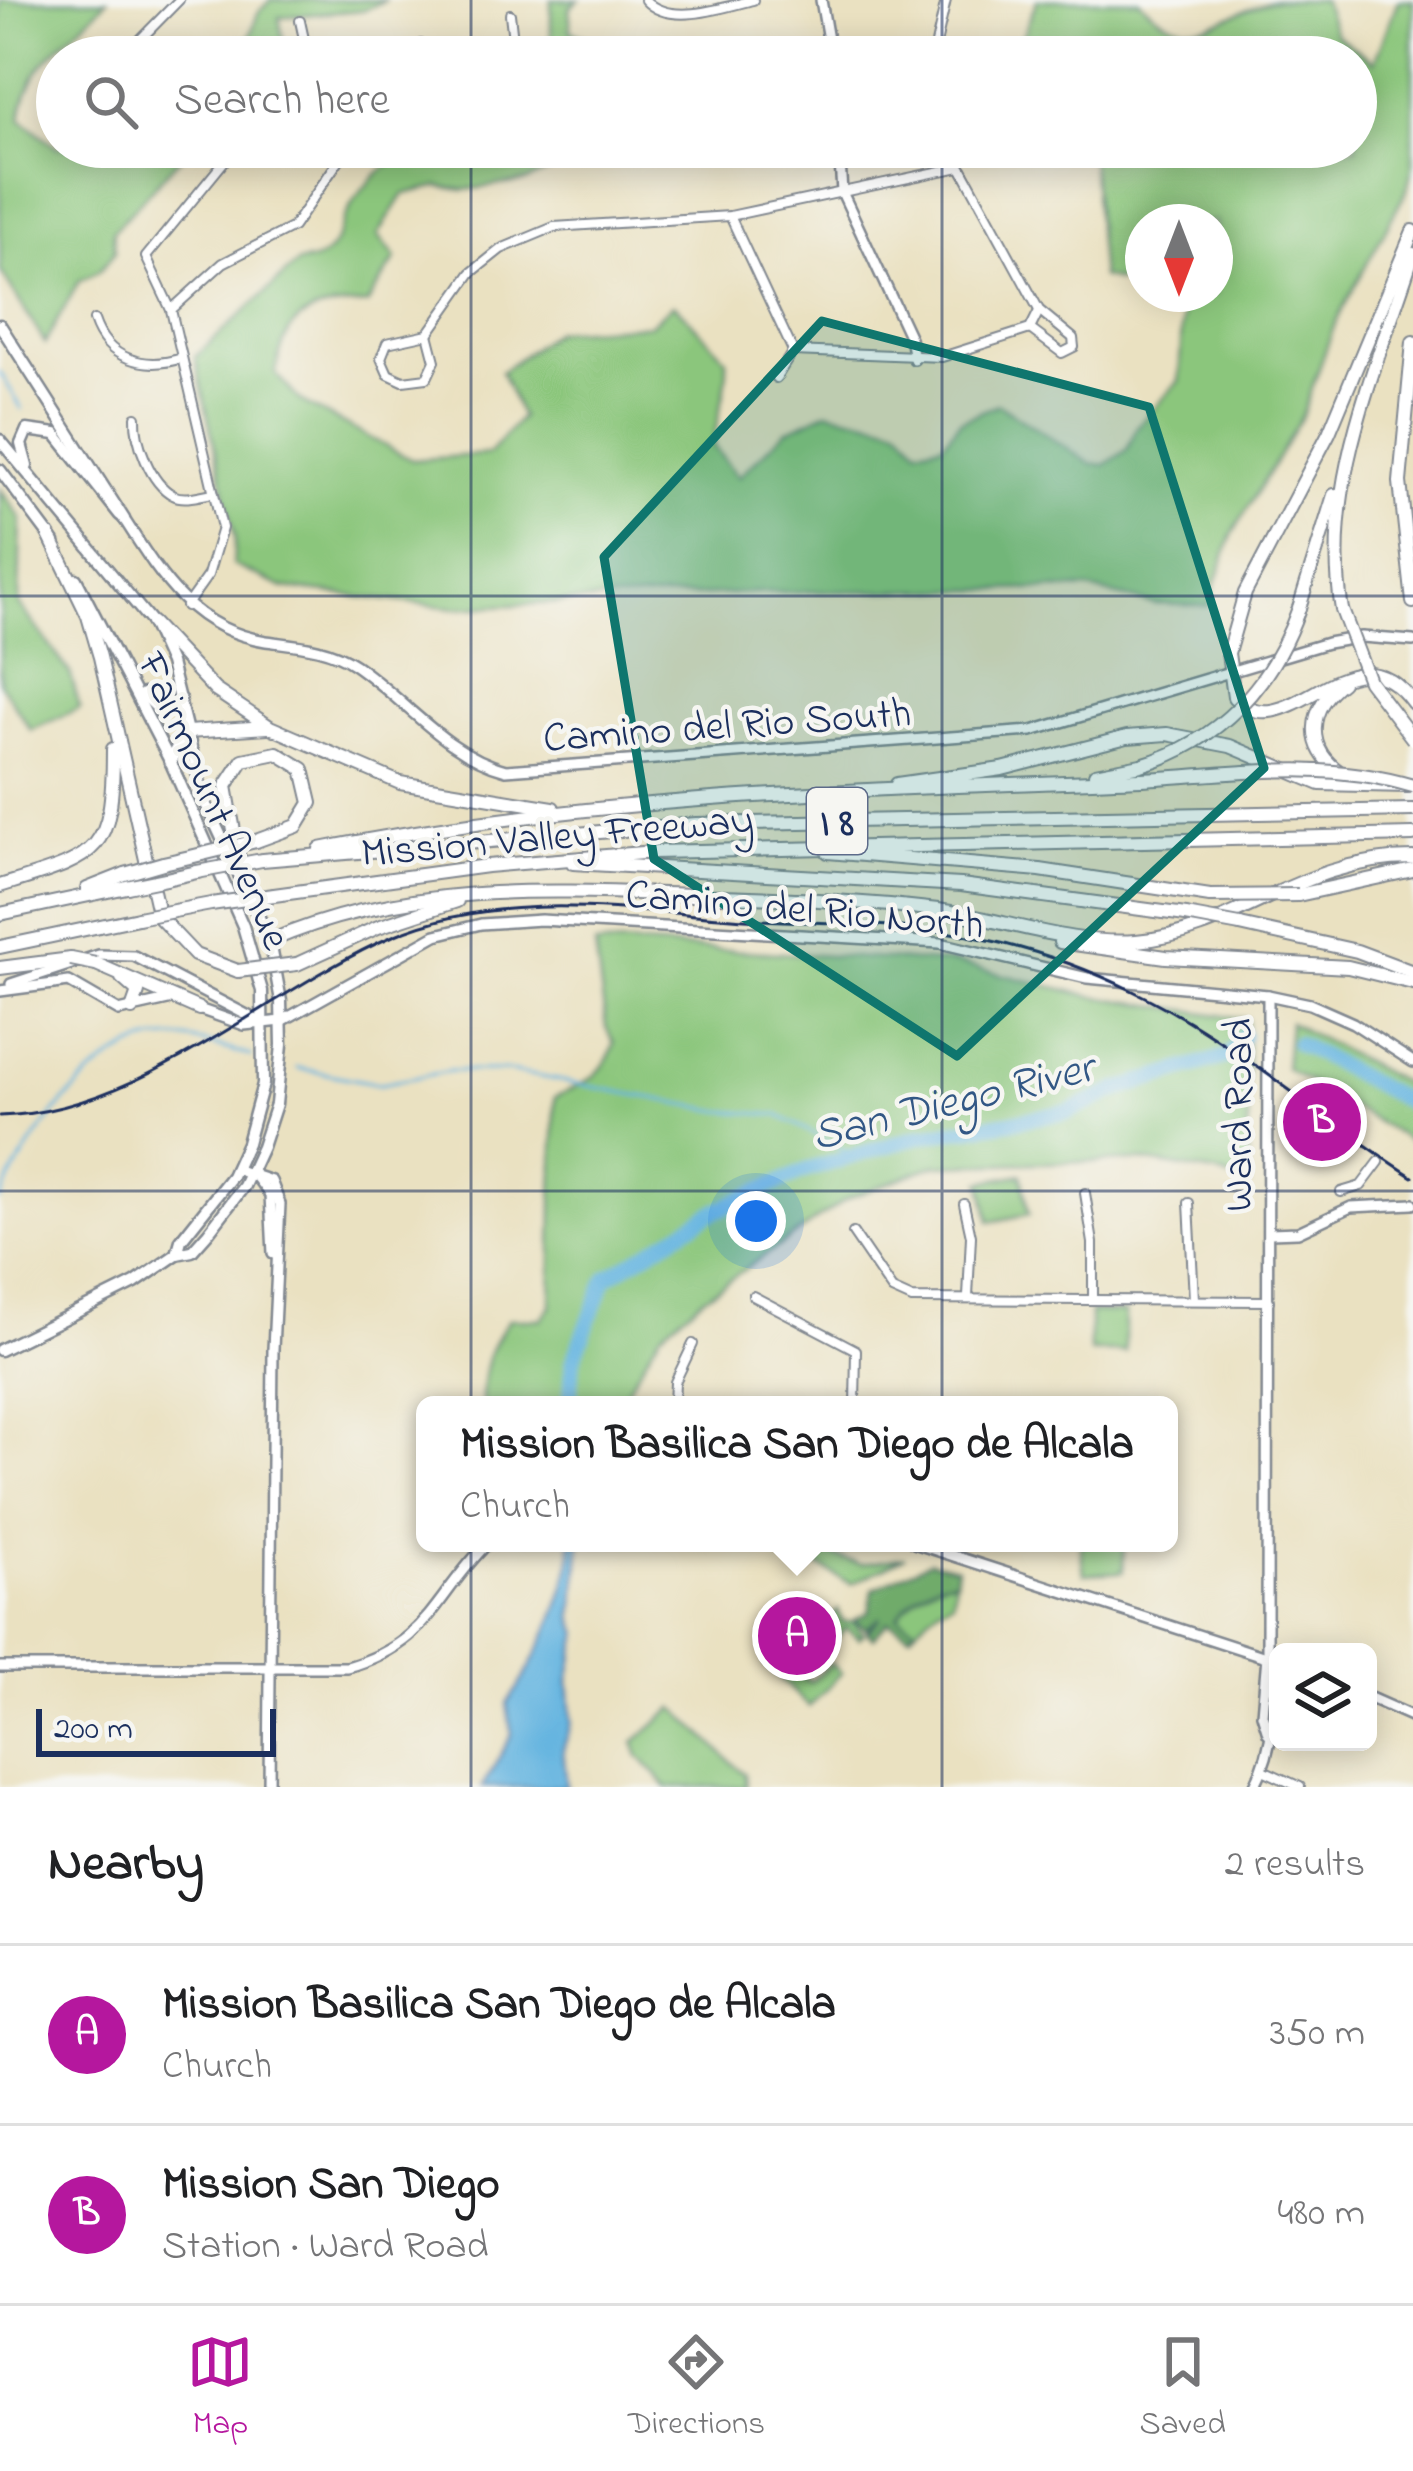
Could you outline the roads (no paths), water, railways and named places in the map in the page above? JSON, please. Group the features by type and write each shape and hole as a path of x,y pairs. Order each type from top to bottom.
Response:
{"highway":[{"path":"1413,231 1314,465 1245,593 1228,653 1237,701 1266,712 1351,676 1385,678 1413,703"},
{"path":"1142,772 1234,714 1276,662 1299,608 1413,254"},
{"path":"1413,342 1400,482 1413,602"},
{"path":"1346,466 1335,549 1342,610 1370,681 1413,740"},
{"path":"49,535 88,616 159,917 195,955 238,971 297,964 416,912 488,893"},
{"path":"152,623 215,690 270,727 400,783 566,811"},
{"path":"1351,676 1329,692 1316,713 1313,730 1320,754 1342,774 1413,784"},
{"path":"0,886 61,867 98,844 112,812 112,717"},
{"path":"170,761 187,732 270,727"},
{"path":"842,791 980,773 1127,737 1167,734 1230,746 1320,784 1413,784"},
{"path":"126,880 163,863 190,857 256,841 297,826 311,803 303,769 277,753 243,760 226,786 242,876"},
{"path":"262,860 391,835 566,811 842,791 1046,783 1142,772 1333,770 1413,784"},
{"name":"Mission Valley Freeway","path":"0,914 126,880 166,879 262,860 696,824 1413,810"},
{"name":"Mission Valley Freeway","path":"0,947 212,904 554,859 803,847 1413,835"},
{"path":"803,847 848,856 1040,870 1210,896 1298,895 1413,870"},
{"path":"269,941 366,907 488,893 717,896 919,910 1107,941 1135,941 1195,928 1332,868 1413,858"},
{"path":"554,859 601,868 961,885 1240,925 1357,951 1413,972"},
{"path":"919,910 1105,951 1348,967 1413,983"},
{"path":"0,968 71,961 102,965 199,1009"},
{"path":"102,965 135,987 138,998 132,1009"}],"main road":[{"path":"821,0 827,36"},
{"path":"840,168 842,192 910,338 914,359"},
{"path":"0,325 124,519"},
{"path":"34,479 21,451 22,436 35,427 46,428 65,442 124,519"},
{"name":"Fairmount Avenue","path":"0,440 152,623 180,699 204,800 269,941 282,1022 276,1103 251,1170 208,1233 192,1251 177,1254 135,1282 0,1350"},
{"name":"Fairmount Avenue","path":"0,470 49,535 132,683 243,926 262,991 262,1098 235,1169 181,1240 177,1254"},
{"name":"Camino del Rio South","path":"124,519 186,606 232,633 334,654 465,754 486,765 526,772 1032,731 1327,643 1362,638 1413,641"},
{"path":"132,683 160,711 180,699"},
{"name":"Camino del Rio North","path":"132,1009 158,999 244,1025 282,1022 418,943 459,928 505,921 920,941 1087,978 1268,995 1310,1004 1353,1023 1413,1062"},
{"path":"0,989 71,961 99,955 134,956 264,1024"},
{"path":"62,981 71,961"},
{"path":"0,989 62,981 87,988 114,1009 132,1009"},
{"name":"Ward Road","path":"1268,995 1272,1643"},
{"path":"235,1169 251,1170 271,1199 275,1270 268,1787"},
{"path":"1270,1233 1298,1232 1351,1207 1413,1204"},
{"path":"0,1667 347,1667 397,1648 431,1618 481,1552"},
{"path":"942,1552 1269,1658"},
{"path":"1377,1701 1413,1717"},
{"name":"Ward Road","path":"1263,1770 1269,1724"},
{"path":"1254,1787 1263,1770"}],"street":[{"path":"143,36 179,0"},
{"path":"645,1 663,11 753,0"},
{"path":"938,36 946,0"},
{"path":"510,14 513,36"},
{"path":"300,21 303,36"},
{"path":"186,606 208,575 222,541 171,310 146,257 219,168"},
{"path":"171,310 223,263 293,227 333,168"},
{"path":"428,334 435,362 427,377 403,381 388,374 381,358 387,343 428,334 471,273 518,240 578,223 730,215 955,168"},
{"path":"961,168 1039,310 1073,338 1074,346 1061,353 1030,329"},
{"path":"730,215 793,351"},
{"path":"793,351 942,357 1030,329 1039,310"},
{"path":"94,320 100,337 134,361 154,367 182,358"},
{"path":"776,378 793,351"},
{"path":"136,417 135,438 169,493 183,497 213,493"},
{"path":"1341,1192 1361,1186 1379,1162"},
{"path":"1084,1193 1093,1243 1093,1297"},
{"path":"1189,1203 1194,1299"},
{"path":"964,1204 971,1236 968,1298"},
{"path":"853,1233 900,1295 1270,1301"},
{"path":"753,1296 856,1350 855,1396"},
{"path":"674,1396 675,1382 693,1344"},
{"path":"1263,1770 1300,1787"}],"water":[{"path":"571,1552 580,1552 573,1617 579,1634 569,1680 572,1722 563,1749 567,1787 482,1787 512,1735 507,1704 550,1627"}],"waterway":[{"path":"0,372 22,409"},
{"name":"San Diego River","path":"571,1396 573,1361 606,1278 713,1212 805,1171 920,1136 1069,1112 1118,1090 1228,1056 1243,1035"},
{"path":"0,1200 46,1124 67,1098 116,1056 142,1043 169,1038 200,1041 251,1056"},
{"name":"San Diego River","path":"1297,1043 1413,1105"},
{"path":"297,1068 380,1084 450,1071 509,1071 721,1111 778,1115 856,1156"}],"tram line":[{"path":"0,1116 52,1109 153,1072 345,959 437,921 528,908 622,909 925,929 1039,953 1133,991 1206,1032 1413,1177"}],"place":[{"name":"Mission San Diego","path":"1322,1122"},
{"name":"Mission Basilica San Diego de Alcala","path":"797,1636"}]}
